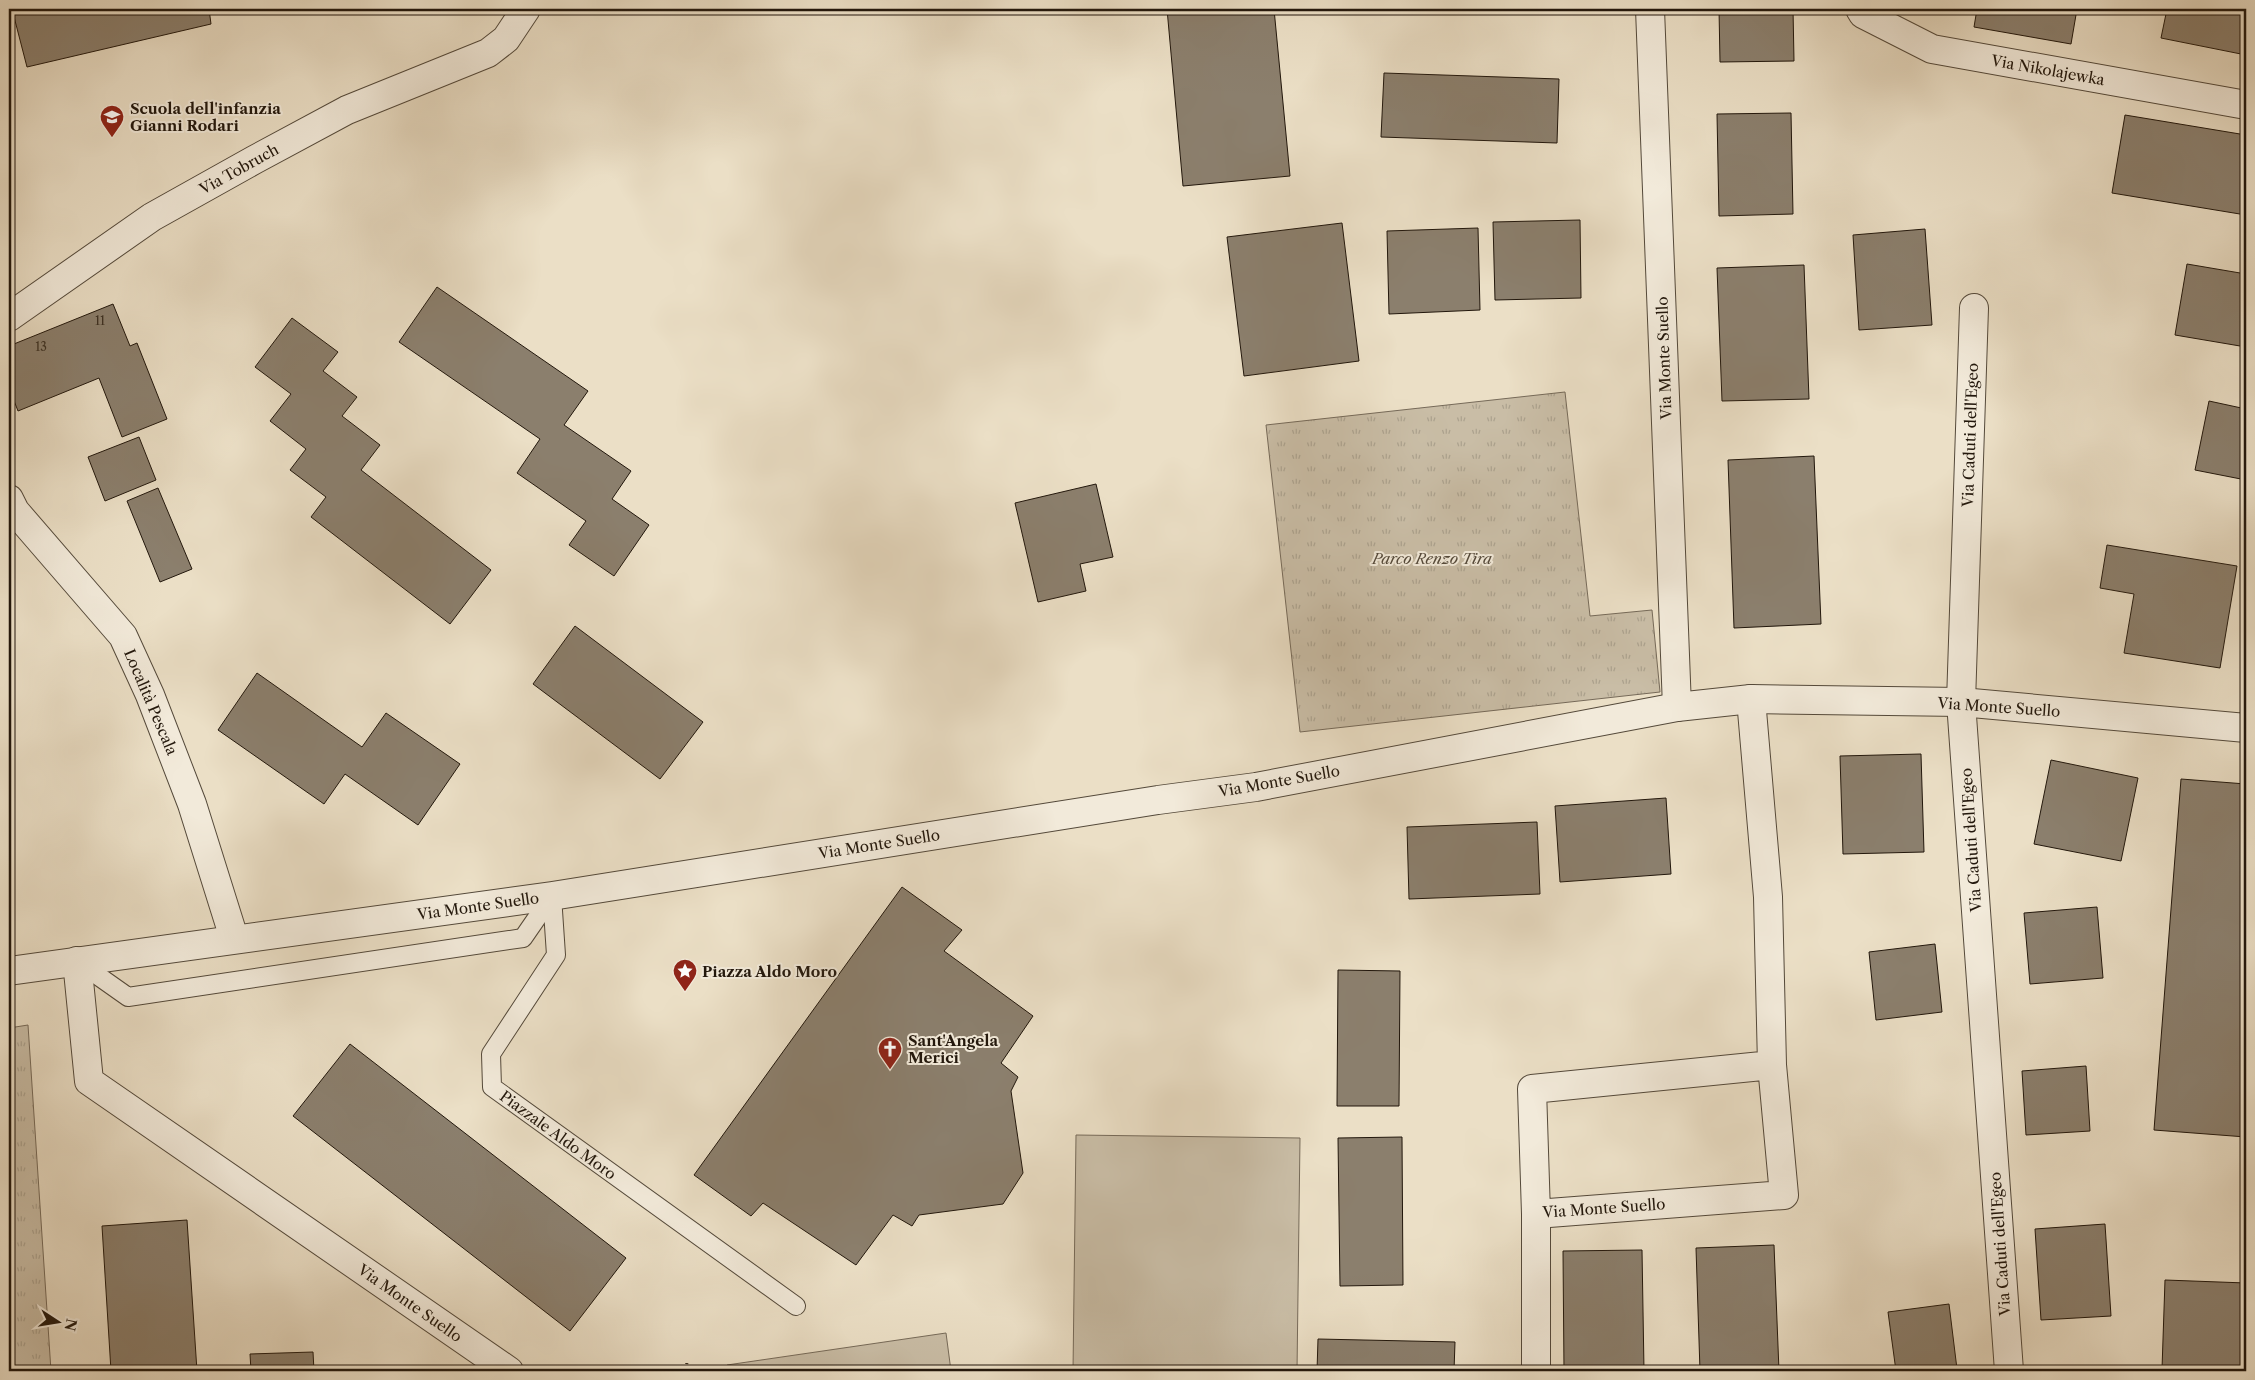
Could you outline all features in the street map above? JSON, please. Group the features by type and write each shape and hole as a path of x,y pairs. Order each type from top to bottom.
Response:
{"street":[{"name":"Via Tobruch","path":"9,317 152,217 246,165 347,110 488,53 506,38 526,9"},
{"name":"Via Monte Suello","path":"1650,9 1677,707"},
{"name":"Via Nikolajewka","path":"1860,9 1864,14 1932,49 2246,105"},
{"name":"Via Caduti dell'Egeo","path":"1974,308 1961,702 2009,1371"},
{"name":"Località Pescala","path":"9,499 14,511 123,636 150,694 192,804 234,938"},
{"name":"Via Monte Suello","path":"1751,699 1768,897 1772,1065 1784,1195 1536,1214 1532,1089 1772,1065"},
{"name":"Via Monte Suello","path":"9,971 234,938 552,896 1158,800 1256,787 1677,707 1751,699 1961,702 2246,728"},
{"name":"Via Monte Suello","path":"77,961 89,1081 509,1371"},
{"path":"1536,1214 1536,1371"}],"lane":[{"path":"77,961 128,997 522,938 552,896"},
{"name":"Piazzale Aldo Moro","path":"552,896 556,955 492,1054 492,1088 796,1306"}],"path":[{"path":"686,1362 686,1371"}],"green space":[{"name":"Parco Renzo Tira","path":"1565,392 1590,616 1652,610 1660,692 1300,732 1266,425"},
{"path":"28,1025 51,1371 9,1371 9,1028"},
{"path":"1076,1135 1300,1138 1297,1371 1073,1371"},
{"path":"946,1333 951,1371 728,1371 727,1365"}],"building":[{"path":"12,9 209,9 211,24 27,67"},
{"path":"1167,9 1274,9 1290,176 1183,186"},
{"path":"1719,9 1793,9 1794,61 1720,62"},
{"path":"1977,9 2077,9 2071,44 1974,27"},
{"path":"2167,9 2246,9 2246,55 2161,38"},
{"path":"1384,73 1559,79 1557,143 1381,137"},
{"path":"1791,113 1793,214 1719,216 1717,114"},
{"path":"2125,115 2246,135 2246,215 2112,193"},
{"path":"1580,220 1581,298 1495,300 1493,222"},
{"path":"1342,223 1359,361 1244,376 1227,237"},
{"path":"1478,228 1480,310 1389,314 1387,231"},
{"path":"1925,229 1932,325 1859,330 1853,235"},
{"path":"2187,264 2246,274 2246,347 2175,335"},
{"path":"1804,265 1809,399 1722,401 1717,268"},
{"path":"437,287 588,391 564,425 631,471 612,499 649,525 614,576 569,545 586,521 517,473 540,439 399,342"},
{"path":"113,304 130,346 137,343 167,419 122,437 99,378 18,411 9,388 9,346"},
{"path":"292,318 338,352 323,371 357,397 342,416 380,445 361,470 491,570 450,624 311,517 326,497 290,470 306,449 270,421 291,394 255,367"},
{"path":"2209,401 2246,409 2246,480 2195,470"},
{"path":"139,437 156,480 105,501 88,457"},
{"path":"1814,456 1821,624 1734,628 1728,460"},
{"path":"1096,484 1113,557 1080,564 1086,591 1038,602 1015,503"},
{"path":"158,488 192,569 160,582 127,501"},
{"path":"2107,545 2237,566 2220,668 2124,653 2134,594 2100,588"},
{"path":"575,626 703,722 660,779 533,684"},
{"path":"257,673 362,747 386,713 460,764 418,825 345,774 324,804 218,730"},
{"path":"1921,754 1924,852 1843,854 1840,756"},
{"path":"2051,760 2138,778 2121,861 2034,844"},
{"path":"2181,779 2246,784 2246,1137 2154,1130"},
{"path":"1666,798 1671,874 1560,882 1555,806"},
{"path":"1537,822 1540,894 1409,899 1407,827"},
{"name":"Sant'Angela Merici","path":"902,887 962,930 944,951 1033,1016 1001,1063 1018,1077 1011,1091 1023,1173 1003,1204 919,1215 912,1226 893,1215 856,1265 763,1203 751,1216 694,1175"},
{"path":"2097,907 2103,978 2030,984 2024,913"},
{"path":"1935,944 1942,1012 1876,1020 1869,952"},
{"path":"1338,970 1400,971 1399,1106 1337,1106"},
{"path":"350,1044 626,1258 570,1331 293,1116"},
{"path":"2086,1066 2090,1131 2026,1135 2022,1071"},
{"path":"1402,1137 1403,1285 1340,1286 1338,1138"},
{"path":"187,1220 197,1371 111,1371 102,1226"},
{"path":"2105,1224 2111,1316 2041,1320 2035,1229"},
{"path":"1774,1245 1779,1371 1700,1371 1696,1248"},
{"path":"1642,1250 1644,1371 1564,1371 1563,1251"},
{"path":"2165,1280 2246,1283 2246,1371 2162,1369"},
{"path":"1949,1304 1957,1369 1896,1371 1888,1312"},
{"path":"1318,1339 1455,1342 1454,1371 1317,1371"},
{"path":"313,1352 314,1371 251,1371 250,1354"}],"place":[{"name":"Scuola dell'infanzia Gianni Rodari","path":"112,138"},
{"name":"Piazza Aldo Moro","path":"685,992"},
{"name":"Sant'Angela Merici","path":"890,1070"}]}
